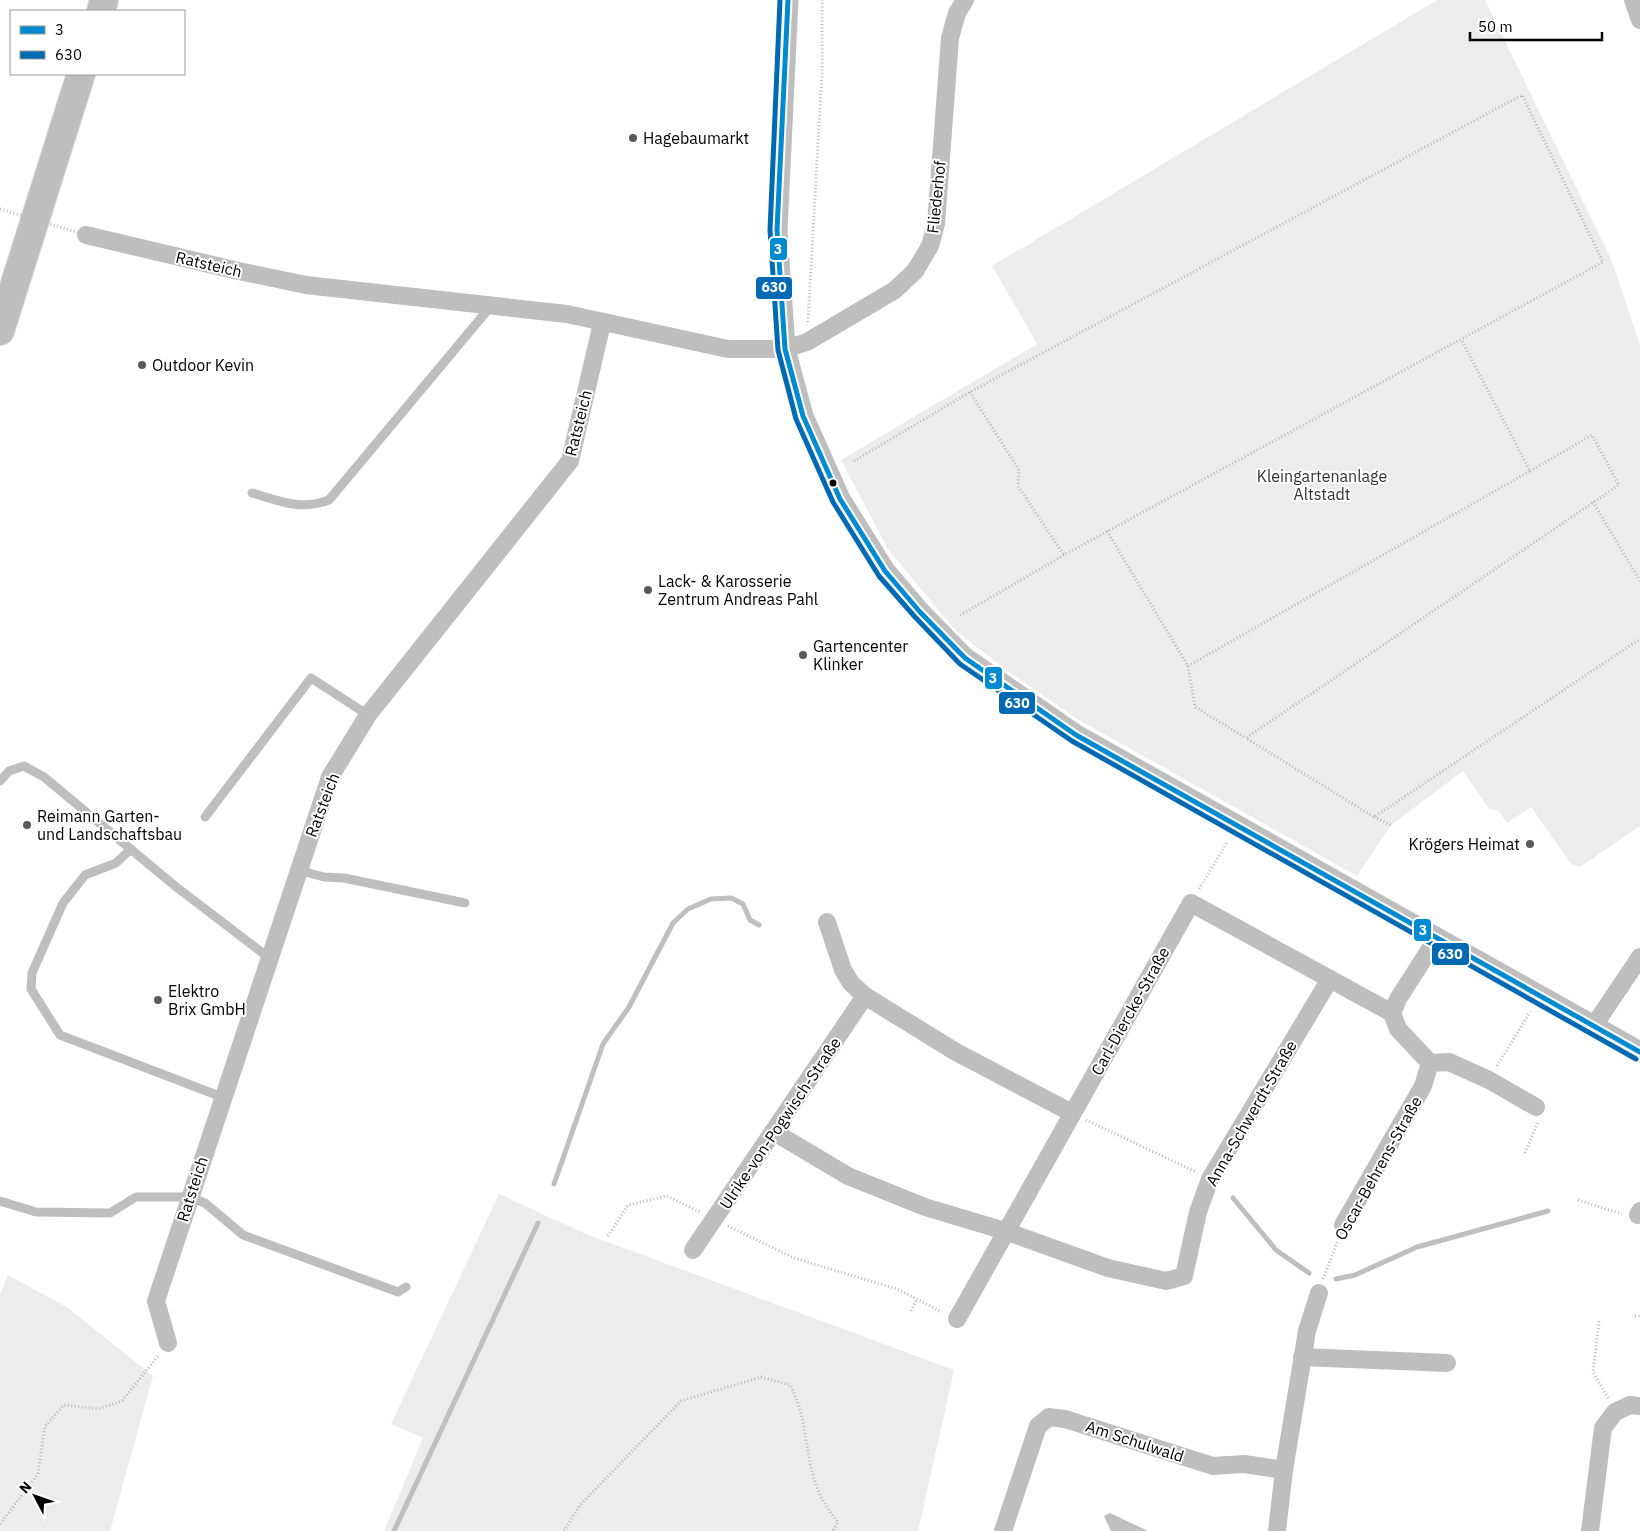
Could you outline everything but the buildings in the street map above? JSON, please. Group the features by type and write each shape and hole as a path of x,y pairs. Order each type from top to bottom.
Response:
{"main road":[{"path":"0,331 81,75"}],"street":[{"path":"788,0 777,230 785,349 803,416 840,499 885,571 920,612 965,658 1076,735 1640,1052"},
{"name":"Fliederhof","path":"785,349 807,342 895,290 915,271 930,246 936,224 950,38 957,13 965,0"},
{"path":"1633,0 1640,20"},
{"name":"Ratsteich","path":"86,235 234,270 306,284 567,314 602,324 728,349 785,349"},
{"name":"Ratsteich","path":"168,1343 156,1301 268,957 330,777 368,715 570,461 602,324"},
{"path":"1191,903 1392,1013 1398,1028 1430,1063 1449,1062 1489,1080 1536,1107"},
{"name":"Carl-Diercke-Straße","path":"957,1319 1191,903"},
{"path":"827,922 844,970 851,983 865,996 956,1052 1072,1113"},
{"path":"1392,1013 1398,999 1437,938"},
{"path":"1593,1027 1640,957"},
{"name":"Anna-Schwerdt-Straße","path":"1005,1231 1108,1268 1166,1281 1184,1276 1198,1212 1210,1179 1330,979"},
{"name":"Ulrike-von-Pogwisch-Straße","path":"693,1250 716,1219 865,996"},
{"name":"Oscar-Behrens-Straße","path":"1343,1225 1423,1086 1430,1063"},
{"path":"774,1132 848,1176 925,1207 1005,1231"},
{"path":"1277,1531 1284,1470 1302,1357 1307,1331 1319,1293"},
{"path":"1302,1357 1447,1364"},
{"path":"1590,1531 1603,1428 1615,1412 1630,1405 1640,1406"},
{"name":"Am Schulwald","path":"1002,1531 1038,1426 1049,1417 1066,1419 1213,1466 1244,1464 1284,1470"}],"lane":[{"path":"252,493 291,504 312,506 329,500 491,306"},
{"path":"205,817 311,678 368,715"},
{"path":"0,781 9,771 24,766 44,777 175,886 268,957"},
{"path":"131,849 116,863 85,875 63,903 32,972 31,989 60,1034 222,1097"},
{"path":"298,870 324,877 344,878 465,903"},
{"path":"0,1201 36,1212 110,1213 136,1197 190,1197 205,1203 243,1235 398,1292 406,1287"}],"path":[{"path":"807,342 822,71 822,0"},
{"path":"854,461 970,392 1522,95 1603,262 1107,531 959,616"},
{"path":"0,209 86,235"},
{"path":"1461,338 1530,471"},
{"path":"970,392 1019,470 1018,486 1064,555"},
{"path":"1188,666 1592,435 1619,485 1246,738"},
{"path":"1593,502 1640,581"},
{"path":"1107,531 1188,666 1195,707 1374,817 1391,825"},
{"path":"1374,817 1640,639"},
{"path":"1191,903 1237,826"},
{"path":"1489,1080 1539,996"},
{"path":"1525,1152 1538,1123 1536,1107"},
{"path":"1072,1113 1210,1179"},
{"path":"608,1236 628,1205 667,1196 794,1258 897,1289 957,1319"},
{"path":"1578,1200 1617,1214 1639,1213"},
{"name":"Oscar-Behrens-Straße","path":"1325,1272 1343,1225"},
{"path":"911,1311 917,1299"},
{"path":"1635,1316 1640,1316"},
{"path":"1599,1321 1593,1372 1615,1412"},
{"path":"0,1524 38,1474 45,1426 64,1406 98,1409 122,1401 168,1343"},
{"path":"564,1531 580,1505 681,1401 762,1377 790,1385 800,1403 810,1469 824,1506 838,1522 833,1531"}],"green space":[{"name":"Kleingartenanlage Altstadt","path":"1437,0 1485,0 1611,259 1640,345 1640,826 1580,867 1571,864 1531,807 1507,823 1499,811 1489,809 1463,771 1391,825 1357,876 1079,720 1006,670 955,630 888,549 841,460 1037,344 992,266"},
{"path":"499,1194 586,1234 954,1370 918,1531 384,1531 423,1438 391,1424"},
{"path":"8,1275 68,1308 153,1376 110,1531 0,1531 0,1294"}],"shaded area":[{"path":"1110,1513 1148,1531 1111,1531 1104,1516"}],"waterway":[{"path":"554,1184 603,1044 629,1007 673,923 688,909 711,899 731,898 743,904 750,920 759,925"},
{"path":"1233,1198 1276,1250 1309,1273"},
{"path":"1336,1279 1355,1275 1417,1247 1548,1211"},
{"path":"394,1531 538,1223"}],"transit line":[{"name":"630","path":"780,0 770,230 778,350 796,419 833,502 879,576 960,664 1072,741 1636,1059"},
{"name":"3","path":"788,0 777,230 785,349 803,416 840,499 885,571 920,612 965,658 1076,735 1640,1052"}],"place":[{"name":"Hagebaumarkt","path":"633,138"},
{"name":"Outdoor Kevin","path":"142,365"},
{"name":"Lack- & Karosserie Zentrum Andreas Pahl","path":"648,590"},
{"name":"Gartencenter Klinker","path":"803,655"},
{"name":"Reimann Garten- und Landschaftsbau","path":"27,825"},
{"name":"Krögers Heimat","path":"1530,844"},
{"name":"Elektro Brix GmbH","path":"158,1000"}]}
